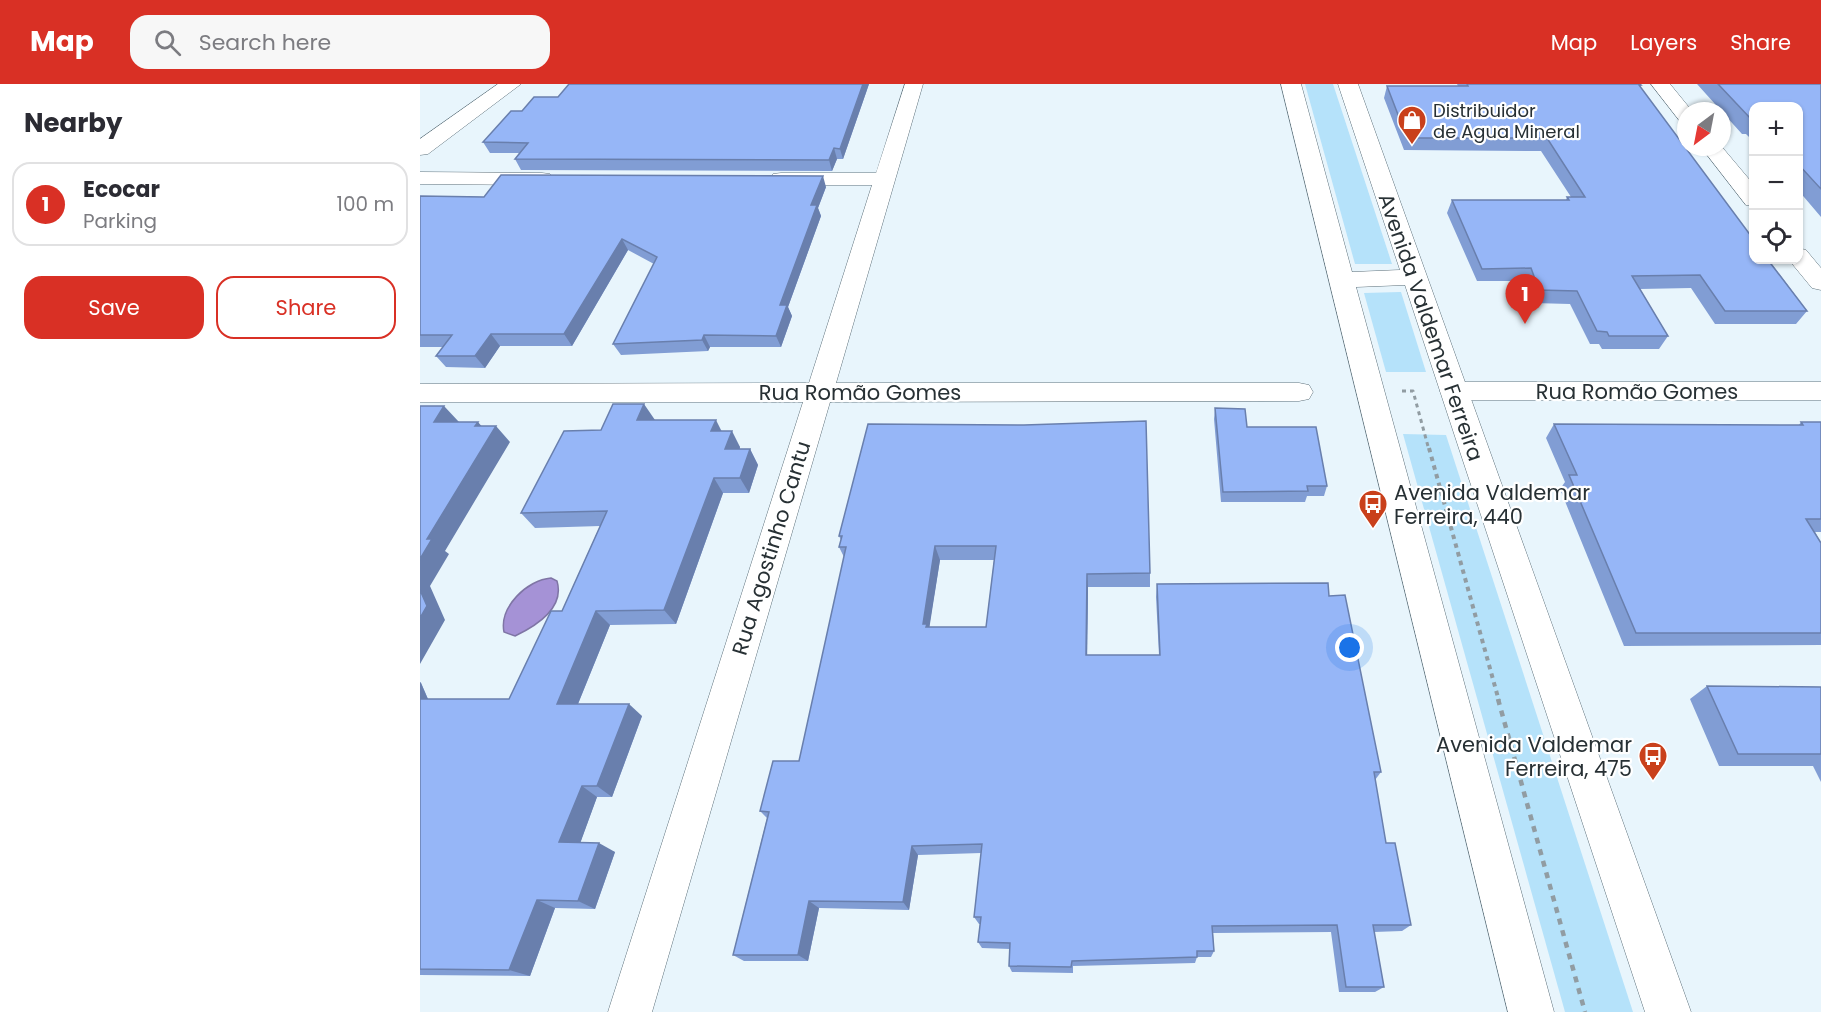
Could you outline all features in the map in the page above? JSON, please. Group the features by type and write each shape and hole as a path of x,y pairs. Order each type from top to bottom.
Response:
{"main road":[{"path":"420,149 511,84"},
{"path":"1290,84 1531,1012"},
{"name":"Avenida Valdemar Ferreira","path":"1347,84 1668,1012"},
{"path":"1341,280 1414,277"}],"street":[{"name":"Rua Agostinho Cantu","path":"630,1012 719,714 821,392 914,84"},
{"path":"1660,84 1677,105"},
{"path":"1718,156 1749,194"},
{"path":"420,178 563,179"},
{"path":"766,179 885,179"},
{"path":"1803,261 1821,283"},
{"name":"Rua Romão Gomes","path":"1454,391 1821,391"},
{"name":"Rua Romão Gomes","path":"420,393 1299,392"}],"path":[{"path":"1413,391 1585,1012"}],"shaded area":[{"path":"1305,84 1333,84 1392,264 1355,264"},
{"path":"1401,292 1426,372 1386,372 1364,293"},
{"path":"1403,434 1446,435 1633,1012 1565,1012"},
{"path":"551,578 557,581 558,591 557,600 547,615 532,627 515,636 504,632 506,613 510,604 524,589"}],"building":[{"path":"569,84 863,84 840,149 834,148 829,160 515,159 528,143 483,142 511,111 522,111 534,97 558,97"},
{"path":"1467,84 1640,84 1677,136 1677,156 1692,156 1749,233 1749,264 1771,264 1807,311 1725,311 1700,275 1632,276 1668,336 1609,336 1607,332 1597,331 1577,291 1539,290 1531,268 1482,269 1452,200 1569,200 1567,197 1585,197 1547,138 1407,138 1387,86 1468,86"},
{"path":"1718,84 1821,84 1821,189 1803,169 1803,102 1749,102 1749,117"},
{"path":"501,175 823,176 811,205 817,205 780,305 787,305 776,336 704,335 702,340 613,344 657,257 622,239 564,334 491,334 475,356 436,356 452,335 420,335 420,196 484,197"},
{"path":"613,404 644,404 637,420 716,420 711,431 732,431 725,449 750,449 740,478 714,478 664,610 596,611 557,704 629,704 597,786 582,786 559,842 599,843 578,901 537,900 509,970 420,969 420,699 509,699 551,611 562,611 607,511 521,513 564,431 601,430"},
{"path":"420,406 444,406 434,422 478,422 475,426 496,426 427,539 432,539 420,559"},
{"path":"1215,408 1245,409 1247,427 1316,427 1327,486 1307,486 1308,491 1223,492"},
{"path":"1146,421 1150,573 1087,574 1086,655 1160,655 1157,584 1328,583 1329,596 1345,595 1381,772 1374,772 1386,843 1395,843 1411,925 1373,925 1384,987 1346,987 1337,925 1212,926 1214,951 1197,951 1197,957 1072,961 1071,967 1009,966 1010,943 978,942 981,917 974,917 982,844 912,846 903,902 809,901 798,955 733,955 769,812 760,811 773,761 799,761 846,547 839,547 842,536 839,536 868,424 1024,425","holes":["935,546 996,546 986,627 926,627 927,624 923,624"]},
{"path":"1801,422 1821,422 1821,519 1806,519 1821,543 1821,633 1636,633 1569,475 1577,475 1554,424 1803,425"},
{"path":"420,590 427,606 420,618"},
{"path":"1707,686 1821,687 1821,754 1738,754"}],"place":[{"name":"Distribuidor de Agua Mineral","path":"1412,146"},
{"name":"Ecocar","path":"1525,324"},
{"name":"Avenida Valdemar Ferreira, 440","path":"1373,530"},
{"name":"Avenida Valdemar Ferreira, 475","path":"1653,782"}]}
